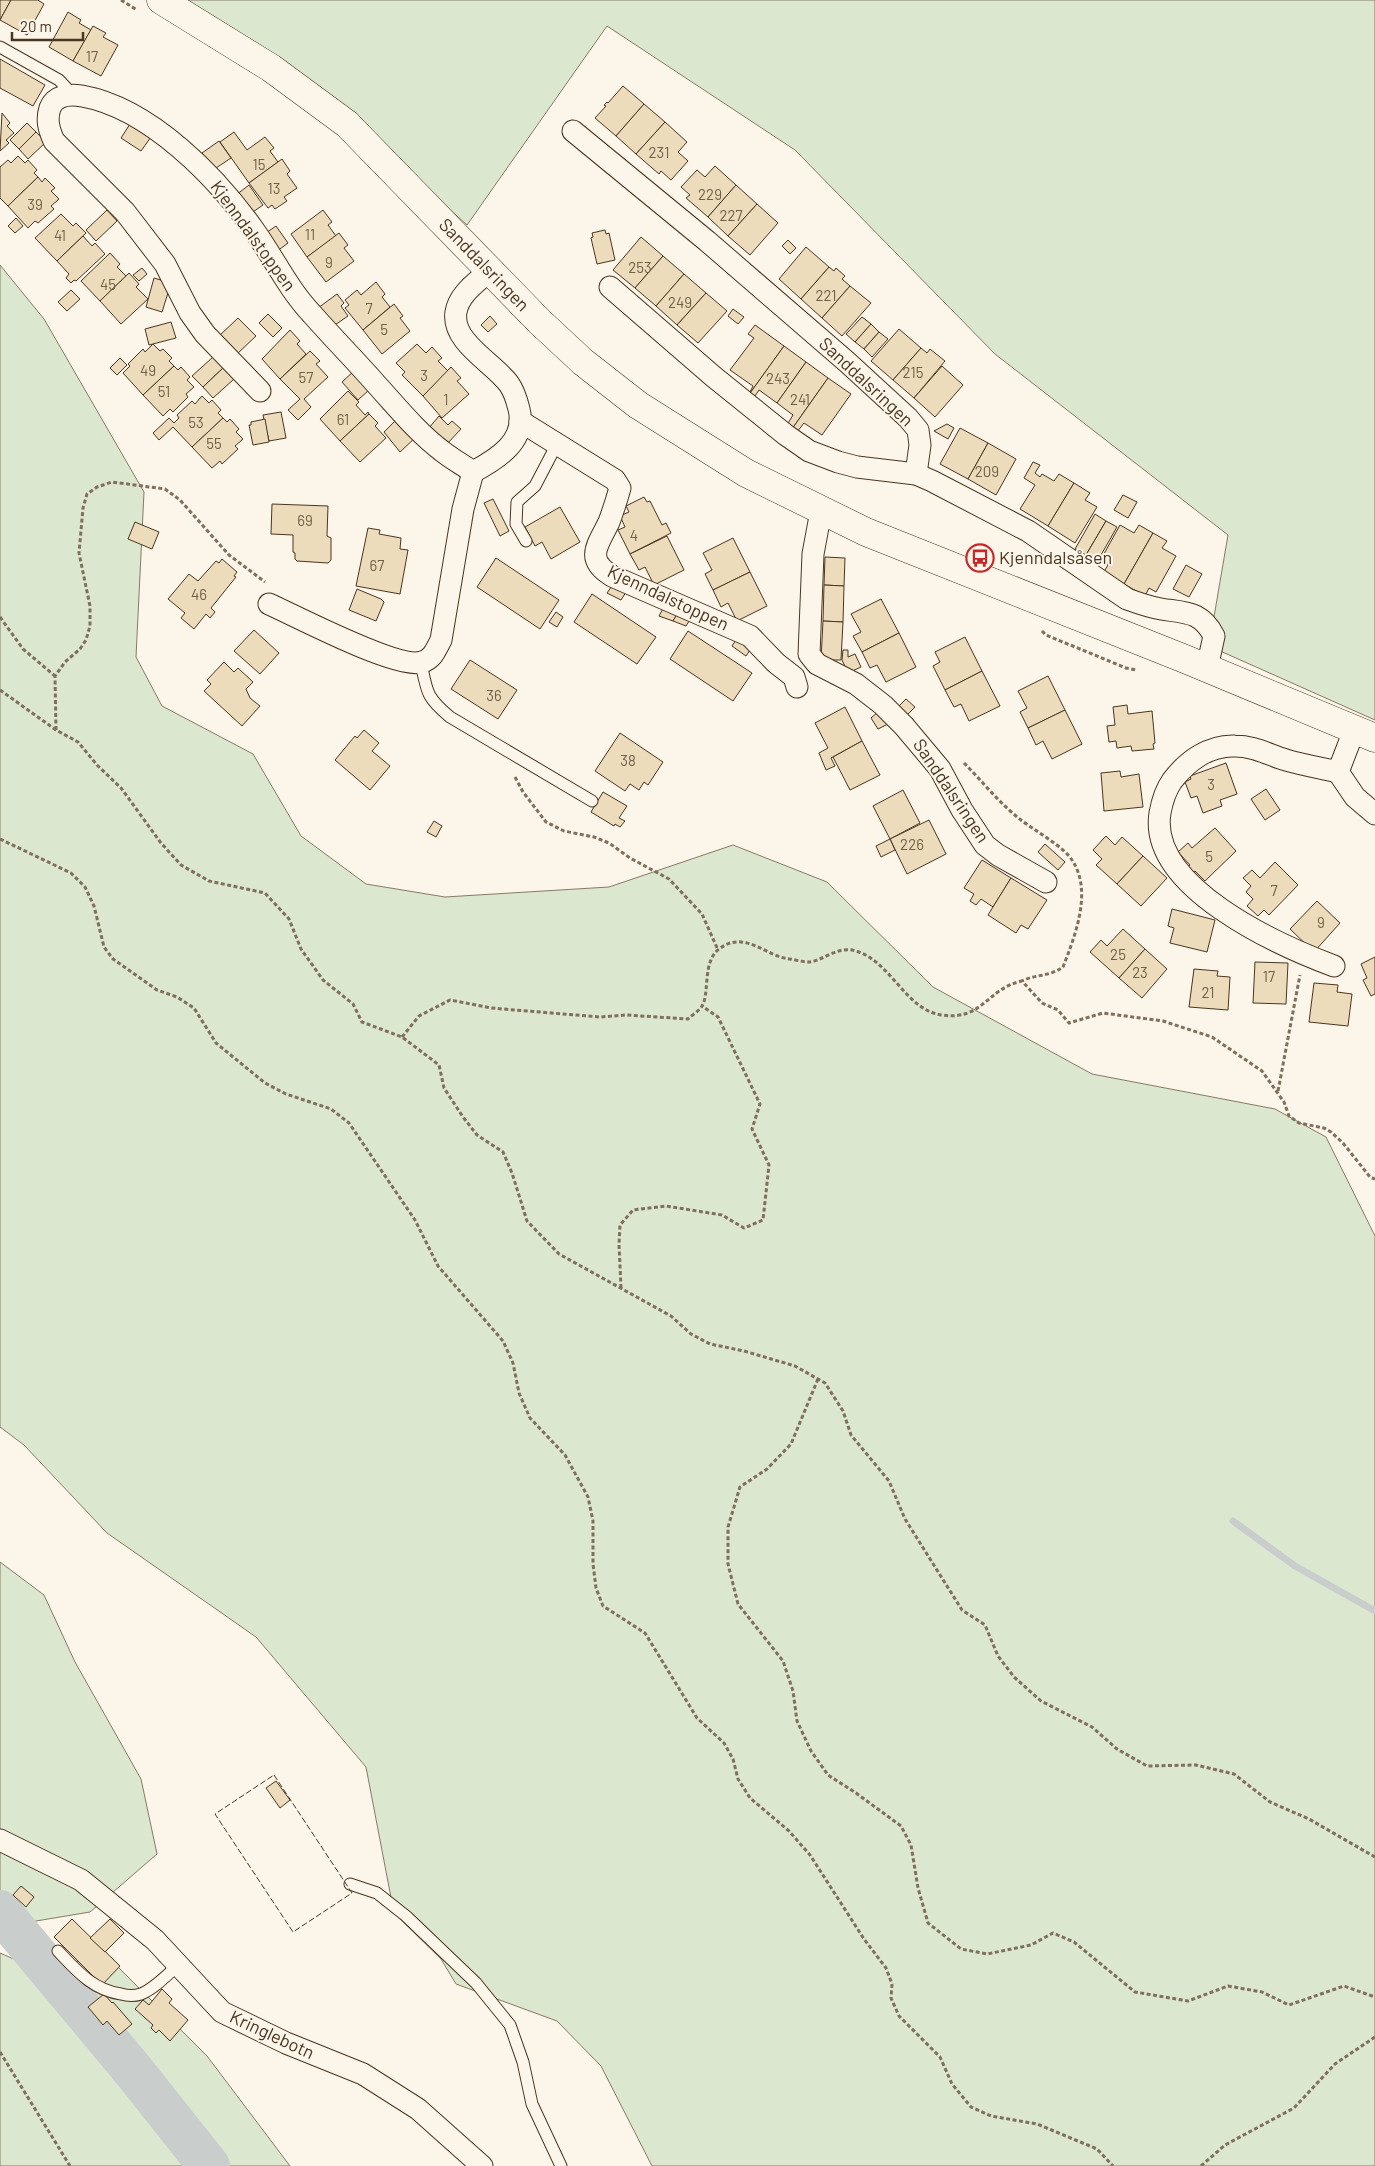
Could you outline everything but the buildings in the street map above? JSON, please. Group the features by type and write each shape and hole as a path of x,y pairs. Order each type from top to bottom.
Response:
{"main road":[{"name":"Sanddalsringen","path":"161,0 271,68 347,124 489,271 583,362 638,404 746,473 866,532 1365,733"}],"street":[{"path":"72,94 60,97 51,105 48,115 48,128 54,141 125,212 165,264 190,313 205,334 260,391"},
{"name":"Kjenndalstoppen","path":"72,94 94,98 128,113 175,144 203,170 232,202 256,233 283,276 310,312 413,426 442,451 474,472"},
{"name":"Sanddalsringen","path":"574,131 707,241 847,362 908,418 918,430 920,445 916,474"},
{"path":"276,607 385,656 409,664 421,663 431,658 440,640 463,509 474,472 506,451 514,440 520,421 517,402 509,385 478,354 457,329 456,314 459,302 489,271"},
{"path":"610,287 714,377 786,435 809,451 857,467 916,474 1028,531 1127,599 1145,606 1188,613 1199,617 1209,626 1214,636 1207,668"},
{"name":"Kjenndalstoppen","path":"520,421 616,480 620,488 609,521 595,550 602,570 750,636 794,677 797,687"},
{"name":"Sanddalsringen","path":"821,511 813,554 809,654 817,664 856,684 904,726 940,769 967,818 985,845 998,855 1046,882"},
{"path":"1338,772 1365,733"},
{"path":"1334,966 1282,945 1232,916 1216,905 1175,869 1165,852 1160,837 1159,821 1162,802 1168,786 1180,770 1192,759 1218,747 1251,747 1286,760 1338,772 1355,797 1375,814"},
{"name":"Kringlebotn","path":"0,1840 81,1880 155,1940 222,2012 286,2043 362,2074 418,2109 482,2166"}],"lane":[{"path":"0,47 59,80 72,94"},
{"path":"526,541 516,524 517,502 535,486 557,444"},
{"path":"421,663 426,687 432,702 450,717 592,801"},
{"path":"350,1884 377,1893 406,1916 476,1983 510,2025 523,2062 532,2104 562,2166"},
{"path":"58,1952 88,1982 108,1992 129,1996 140,1994 152,1987 178,1964"}],"path":[{"path":"56,730 55,676 65,662 80,649 86,640 90,626 90,606 79,553 85,501 88,494 97,487 112,482 165,488 180,500 229,555 287,598 276,607"},
{"path":"0,617 23,649 55,676"},
{"path":"0,690 56,730 78,742 97,765 121,788 161,843 181,865 209,881 265,893 289,919 301,949 323,980 353,1004 362,1022 402,1037 439,1065 444,1088 462,1117 477,1136 503,1152 512,1173 527,1221 559,1254 671,1316 691,1334 710,1344 744,1351 794,1366 825,1382 843,1411 851,1435 889,1481 906,1519 962,1610 985,1625 998,1656 1014,1677 1041,1701 1092,1727 1117,1749 1147,1766 1196,1765 1234,1774 1270,1802 1309,1819 1375,1857"},
{"path":"506,750 510,768 523,792 546,822 564,831 594,837 609,843 630,858 669,880 702,914 718,950"},
{"path":"402,1037 419,1016 450,1000 491,1008 600,1017 626,1015 688,1019 702,1006 708,967 718,950 732,943 754,944 784,959 810,962 831,952 855,950 879,963 921,1008 940,1015 958,1017 980,1009 994,994 1009,984 1028,978 1048,976 1063,967 1080,912 1082,891 1079,875 1072,859 1019,819 959,758"},
{"path":"0,839 71,873 85,887 94,906 104,947 113,959 157,990 178,997 194,1008 216,1043 258,1077 286,1094 331,1110 349,1123 415,1220 438,1266 503,1341 513,1363 520,1393 530,1418 565,1455 588,1497 594,1521 593,1564 596,1588 603,1606 644,1633 697,1718 724,1743 733,1759 738,1779 750,1798 789,1831 810,1855 864,1939 886,1968 892,1984 891,1998 898,2016 940,2057 952,2084 971,2107 992,2116 1037,2124 1097,2149 1113,2166"},
{"path":"1277,1092 1304,955"},
{"path":"1022,981 1042,1002 1058,1010 1069,1023 1103,1013 1163,1021 1212,1037 1262,1071 1284,1102 1289,1116 1299,1123 1324,1128 1331,1132 1343,1143 1370,1177 1375,1179"},
{"path":"622,1288 619,1244 620,1225 633,1210 666,1206 722,1215 744,1228 763,1220 769,1165 752,1129 760,1104 718,1017 702,1006"},
{"path":"818,1379 791,1444 767,1469 740,1487 728,1527 728,1564 731,1581 738,1604 783,1661 793,1691 797,1721 811,1751 828,1776 856,1793 901,1826 911,1845 918,1888 928,1923 961,1949 987,1954 1031,1945 1053,1933 1074,1942 1135,1992 1188,2001 1228,1986 1262,1992 1289,2004 1344,1986 1375,1997"},
{"path":"1201,2166 1225,2145 1294,2108 1335,2064 1375,2037"},
{"path":"0,2052 70,2166"}],"green space":[{"path":"182,0 1375,0 1375,720 1209,646 1228,535 995,354 795,150 607,26 467,225 311,85"},
{"path":"0,265 44,319 144,492 136,657 162,706 253,754 301,836 366,884 445,897 609,887 733,845 827,882 933,987 1092,1074 1275,1109 1326,1137 1375,1236 1375,2166 652,2166 601,2066 557,2021 456,1984 441,1959 394,1913 366,1767 256,1637 107,1533 24,1445 0,1427"},
{"path":"0,1562 44,1595 75,1662 141,1779 157,1854 90,1912 12,1925 0,1918"},
{"path":"0,1953 16,1960 113,1962 207,2056 290,2166 0,2166"}],"waterway":[{"path":"1233,1521 1295,1566 1375,1611"},
{"path":"0,1911 132,2069 209,2166"}],"fence":[{"path":"274,1775 352,1893 293,1932 215,1814 274,1775"}],"place":[{"name":"Kjenndalsåsen","path":"980,558"}]}
